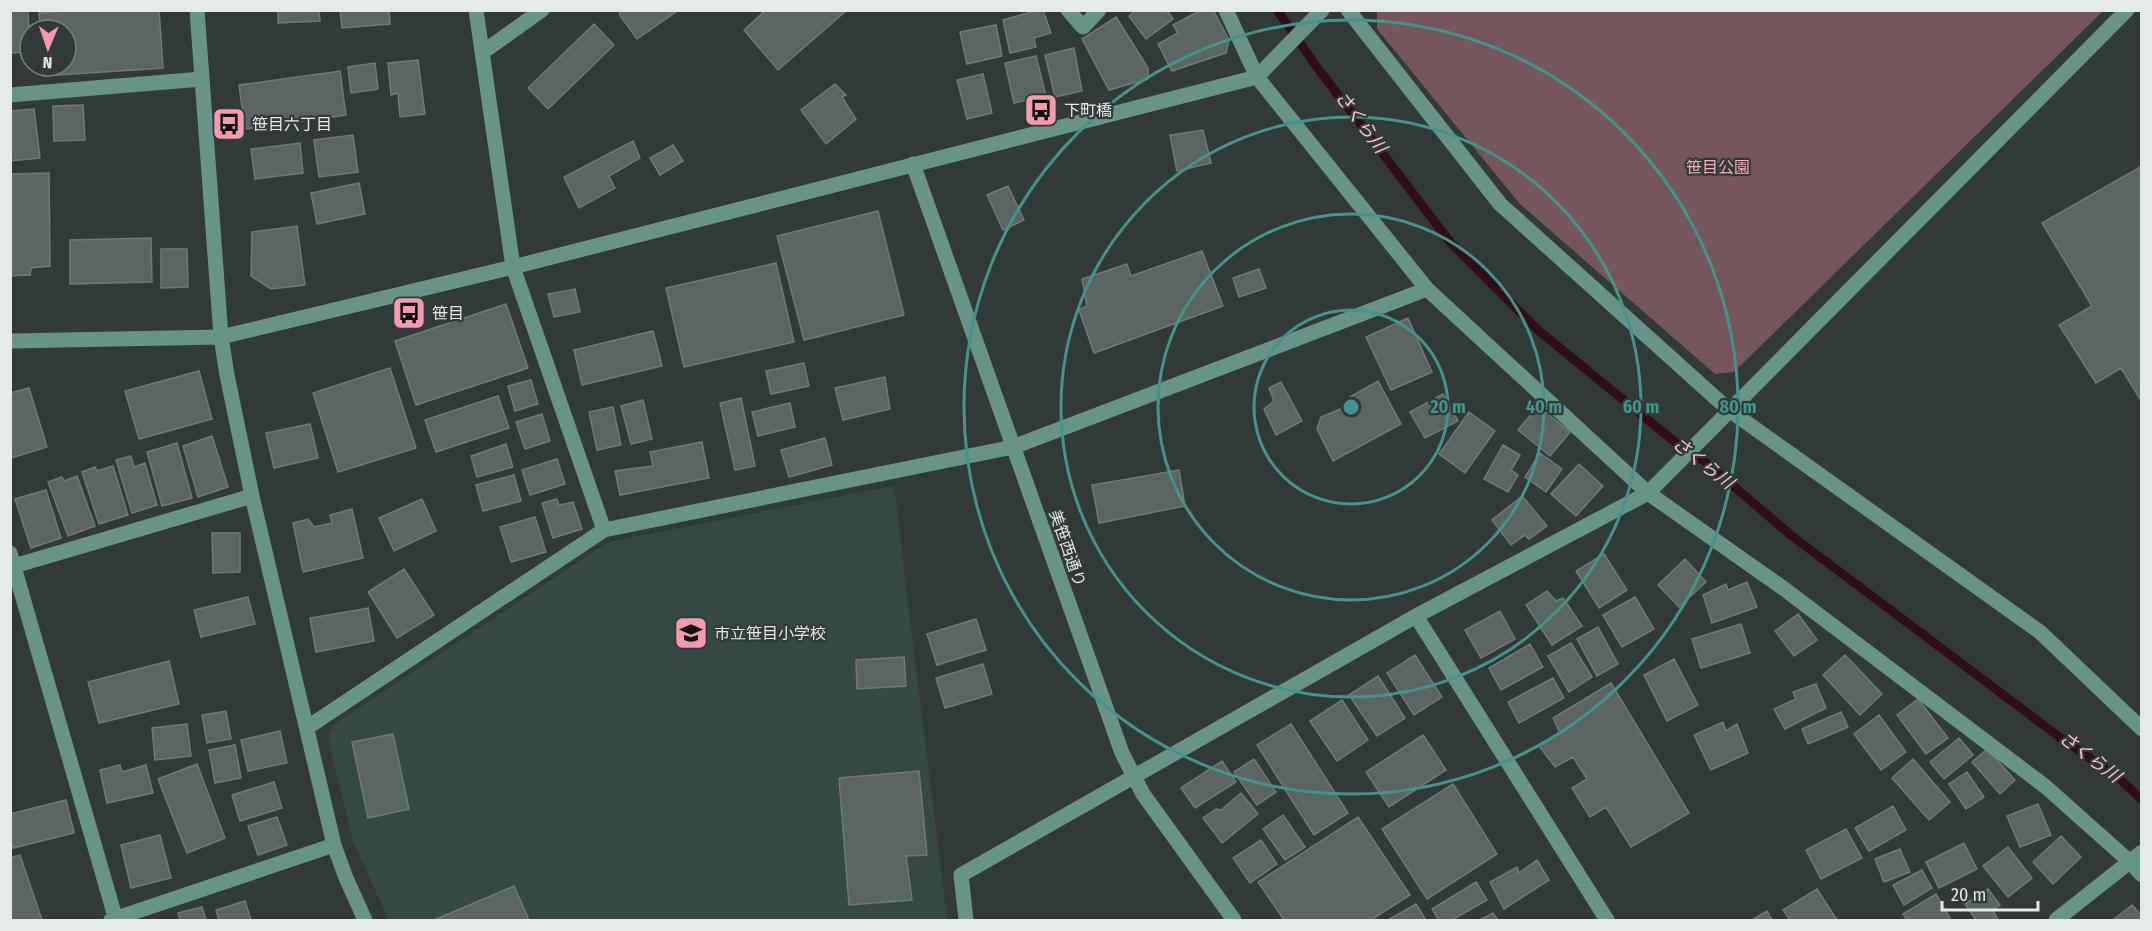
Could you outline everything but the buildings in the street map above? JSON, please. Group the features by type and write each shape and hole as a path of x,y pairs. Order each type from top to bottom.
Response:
{"street":[{"path":"197,10 221,337 227,375 252,496 334,845 365,921"},
{"path":"476,10 513,267 604,530"},
{"path":"483,52 542,10"},
{"path":"1068,10 1083,27 1099,10"},
{"path":"1226,10 1257,77 1427,289 1648,493 1783,588 2046,787 2142,875"},
{"path":"10,342 221,337 513,267 1257,77 1322,10"},
{"path":"1348,10 1500,204 1729,410 2040,632 2142,729"},
{"path":"966,921 961,875 1416,616 1648,493 2127,10"},
{"path":"10,95 202,79"},
{"name":"美笹西通り","path":"912,164 1122,753 1132,776 1234,921"},
{"path":"308,727 604,530 1013,447 1427,289"},
{"path":"252,496 12,559 114,920 334,845"},
{"path":"1416,616 1607,921"},
{"path":"2056,921 2142,852"}],"shaded area":[{"name":"市立笹目小学校","path":"894,486 947,920 389,920 353,842 328,738 333,725 608,542"}],"green space":[{"name":"笹目公園","path":"1377,10 2103,11 1734,372 1715,374 1520,204 1377,29"}],"waterway":[{"name":"さくら川","path":"1277,10 1316,66 1450,242 1539,331 1686,451 1704,461 1792,536 2054,733 2121,780 2142,800"}],"place":[{"name":"下町橋","path":"1041,110"},
{"name":"笹目六丁目","path":"229,124"},
{"name":"笹目","path":"409,313"},
{"name":"市立笹目小学校","path":"691,633"}]}
